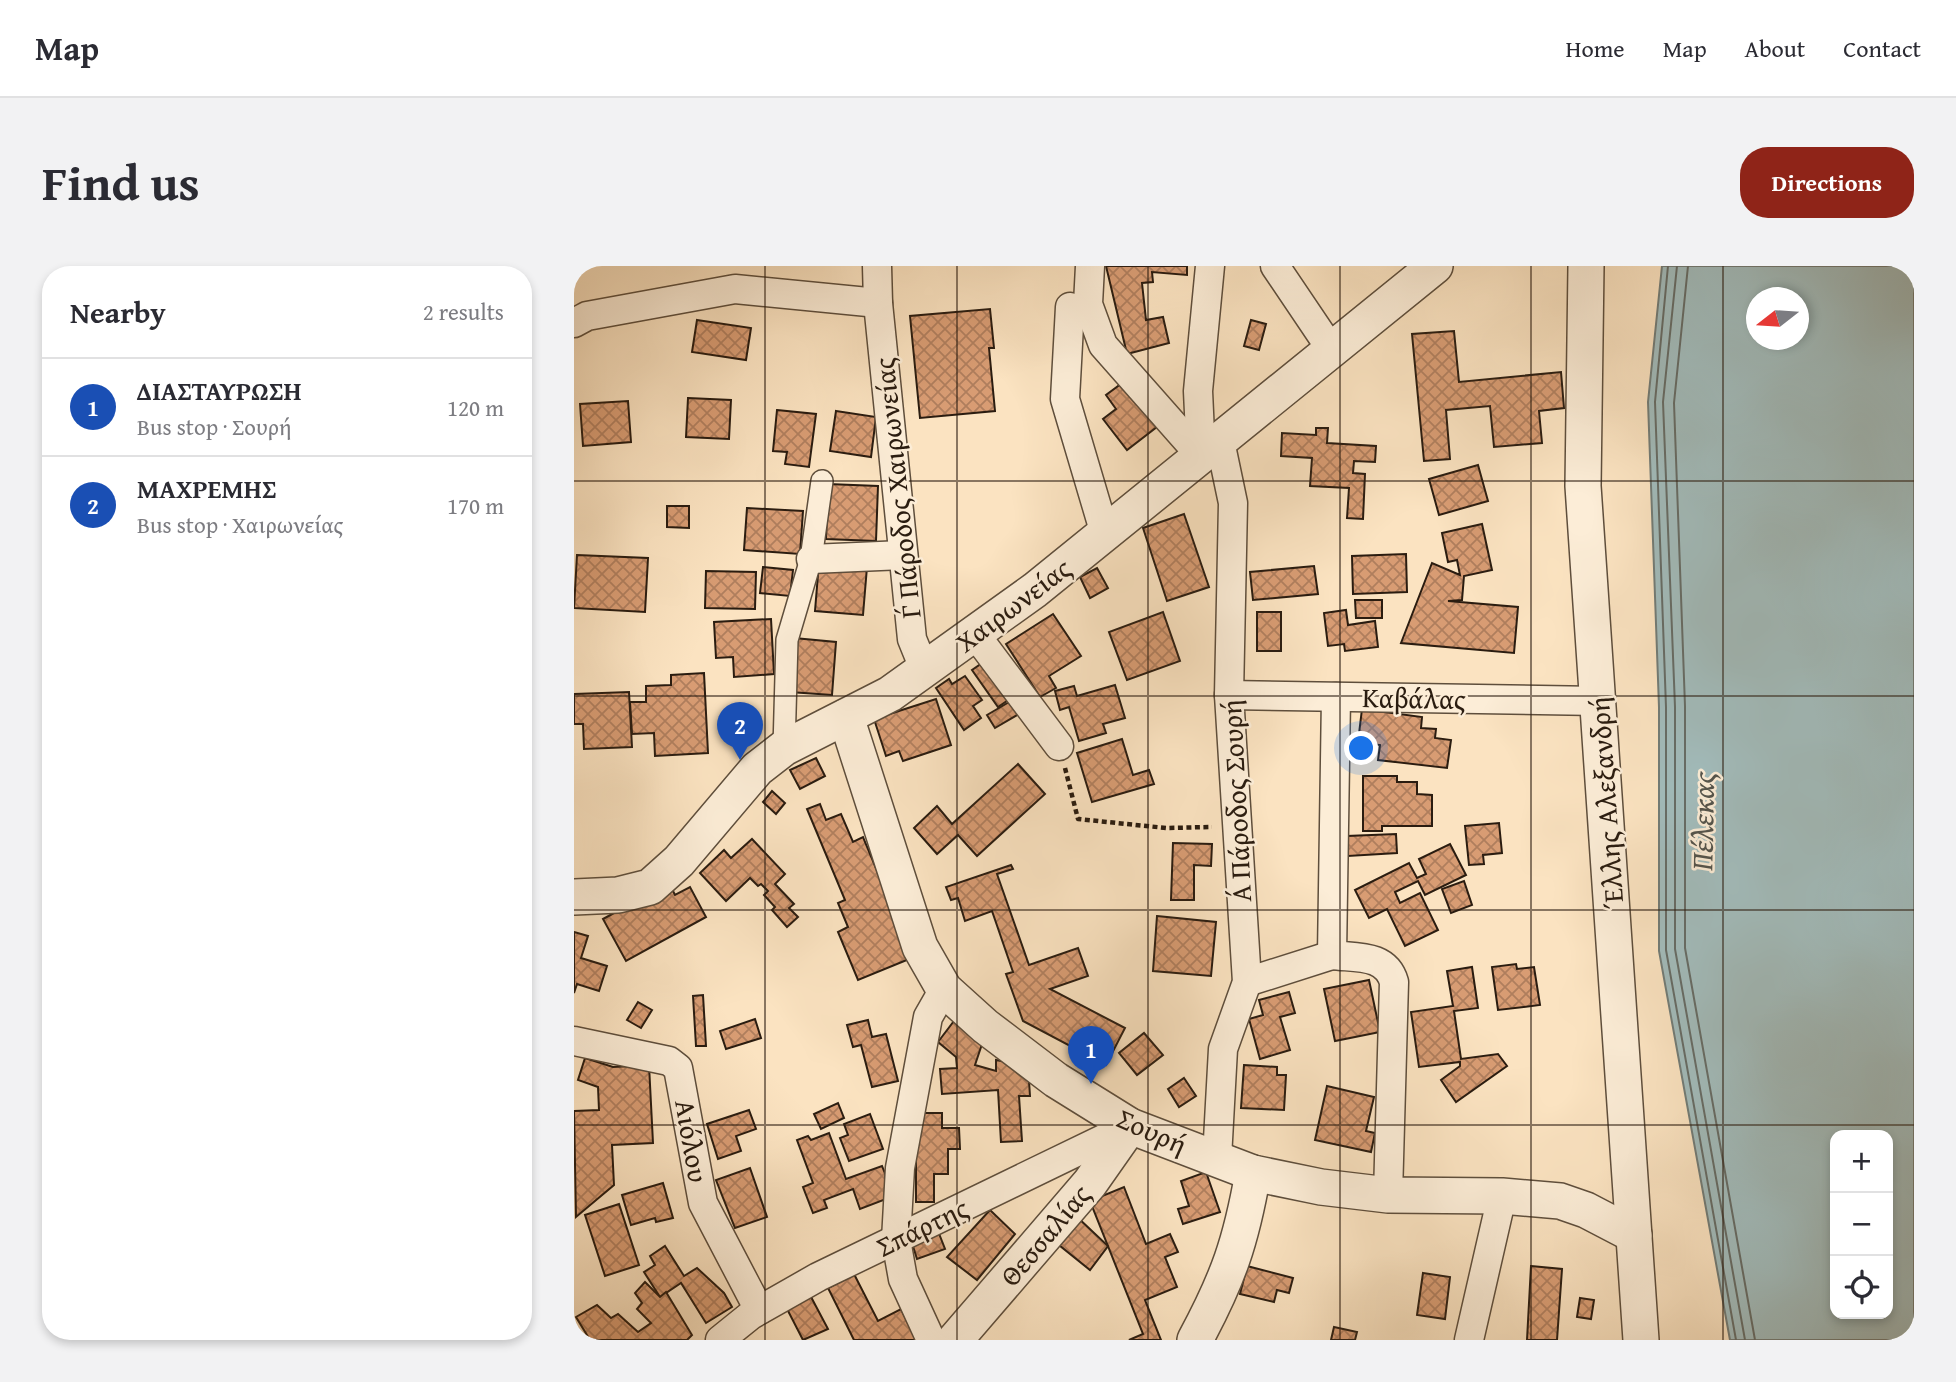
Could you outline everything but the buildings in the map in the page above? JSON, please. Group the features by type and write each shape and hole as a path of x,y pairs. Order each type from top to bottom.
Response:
{"street":[{"name":"Γ΄ Πάροδος Χαιρωνείας","path":"877,266 878,303 912,639 925,671"},
{"path":"1090,266 1088,304 1103,345 1210,449"},
{"name":"Α΄ Πάροδος Σουρή","path":"1210,266 1206,284 1198,391 1210,449 1233,503 1229,695 1247,982 1223,1049 1217,1158"},
{"path":"1275,266 1331,349"},
{"name":"Χαιρωνείας","path":"574,897 618,895 650,887 679,861 750,776 784,748 846,718 925,671 975,634 1105,534 1435,266"},
{"name":"Έλλης Αλεξανδρή","path":"1586,266 1583,486 1641,1340"},
{"path":"574,323 587,316 735,289 878,303"},
{"path":"1070,307 1065,399 1105,534"},
{"path":"784,748 787,640 811,559 822,481"},
{"path":"811,559 903,555"},
{"path":"975,634 1059,746"},
{"name":"Καβάλας","path":"1229,695 1599,701"},
{"path":"1332,955 1336,696"},
{"name":"Σουρή","path":"846,718 920,947 944,989 985,1026 1056,1080 1130,1126 1253,1173 1321,1188 1388,1195 1502,1196 1572,1204 1634,1235"},
{"path":"1247,982 1332,955 1381,961 1390,969 1394,982 1388,1195"},
{"path":"931,1340 903,1279 896,1240 900,1167 928,1017 944,989"},
{"name":"Αιόλου","path":"574,1041 669,1061 678,1068 697,1182 704,1203 759,1310"},
{"name":"Σπάρτης","path":"720,1340 759,1310 818,1277 1130,1126"},
{"name":"Θεσσαλίας","path":"955,1340 1090,1182 1130,1126"},
{"path":"1195,1340 1226,1283 1244,1230 1253,1173"},
{"path":"1469,1340 1502,1196"}],"path":[{"path":"1059,746 1078,819 1166,828 1237,826"}],"water":[{"name":"Πέλεκας","path":"1662,266 1914,266 1914,1340 1730,1340 1659,951 1659,707 1648,402"}],"place":[{"name":"ΜΑΧΡΕΜΗΣ","path":"740,760"},
{"name":"ΔΙΑΣΤΑΥΡΩΣΗ","path":"1091,1084"}]}
